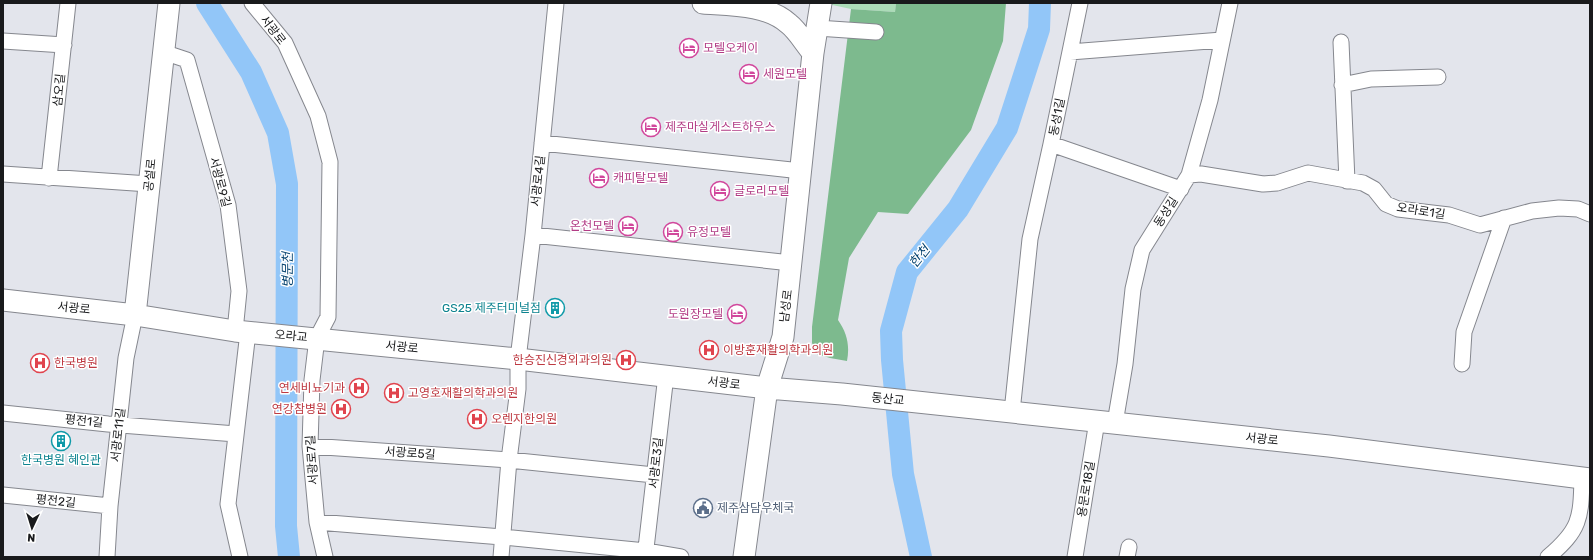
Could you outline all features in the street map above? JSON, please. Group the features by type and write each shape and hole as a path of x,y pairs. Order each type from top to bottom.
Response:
{"main road":[{"name":"공설로","path":"135,315 169,3"},
{"path":"703,3 740,6 774,13 790,24 813,53"},
{"name":"남성로","path":"744,557 767,388 783,337 813,53 821,3"},
{"name":"서광로","path":"3,300 135,315 249,332"},
{"name":"오라교","path":"249,332 317,338"},
{"name":"서광로","path":"317,338 666,375 767,388 842,394"},
{"name":"동산교","path":"842,394 934,404"},
{"name":"서광로","path":"934,404 1329,446 1586,479"}],"street":[{"name":"삼오길","path":"49,178 68,3"},
{"name":"서광로","path":"252,3 285,43 318,116 330,162 328,317 317,338"},
{"name":"서광로4길","path":"518,359 533,235 556,3"},
{"name":"동성1길","path":"1080,3 1051,144 1181,189"},
{"name":"동성길","path":"1106,422 1125,364 1132,289 1142,250 1189,175 1210,100 1230,3"},
{"path":"817,28 876,32"},
{"path":"3,40 64,45"},
{"path":"1070,52 1222,40"},
{"path":"1341,42 1347,181"},
{"name":"서광로9길","path":"165,44 187,60 228,205 239,291 249,332 228,504 240,557"},
{"path":"1342,85 1371,79 1438,77"},
{"path":"542,143 801,171"},
{"path":"1012,412 1030,239 1051,144"},
{"name":"오라로1길","path":"1189,175 1201,174 1263,184 1277,183 1308,173 1362,183 1374,189 1386,204 1398,208 1449,215 1480,225 1532,211 1559,208 1578,209 1590,214"},
{"path":"3,174 149,184"},
{"path":"1462,364 1464,332 1504,218"},
{"path":"533,235 791,263"},
{"name":"서광로11길","path":"107,557 110,506 120,425 126,358 135,315"},
{"name":"서광로7길","path":"317,338 312,380 310,446 318,522 325,557"},
{"path":"501,557 509,460 518,389 518,359"},
{"name":"서광로3길","path":"646,554 666,375"},
{"name":"평전1길","path":"3,413 120,425 236,434"},
{"name":"용문로18길","path":"1075,557 1106,422"},
{"name":"서광로5길","path":"310,446 509,460 654,475"},
{"path":"1548,557 1565,543 1574,530 1579,518 1586,479"},
{"name":"평전2길","path":"3,495 110,506"},
{"path":"318,522 502,537 682,557"}],"green space":[{"path":"823,3 896,3 895,12 851,9"},
{"path":"896,3 1006,3 1003,41 971,130 908,214 878,212 849,258 838,320 847,339 847,361 817,354 812,343 812,327 851,9 895,12"}],"waterway":[{"name":"병문천","path":"207,3 251,72 278,133 287,184 286,526 289,557"},
{"name":"한천","path":"921,557 903,474 892,360 891,331 907,272 958,209 1007,128 1039,29 1040,3"}],"place":[{"name":"모텔오케이","path":"689,48"},
{"name":"세원모텔","path":"749,74"},
{"name":"제주마실게스트하우스","path":"651,127"},
{"name":"캐피탈모텔","path":"599,178"},
{"name":"글로리모텔","path":"720,191"},
{"name":"온천모텔","path":"628,226"},
{"name":"유정모텔","path":"673,232"},
{"name":"GS25 제주터미널점","path":"555,308"},
{"name":"도원장모텔","path":"737,314"},
{"name":"이방훈재활의학과의원","path":"709,350"},
{"name":"한승진신경외과의원","path":"626,360"},
{"name":"한국병원","path":"40,363"},
{"name":"연세비뇨기과","path":"359,388"},
{"name":"고영호재활의학과의원","path":"394,393"},
{"name":"연강참병원","path":"341,409"},
{"name":"오렌지한의원","path":"477,419"},
{"name":"한국병원 혜인관","path":"61,441"},
{"name":"제주삼담우체국","path":"703,508"}]}
